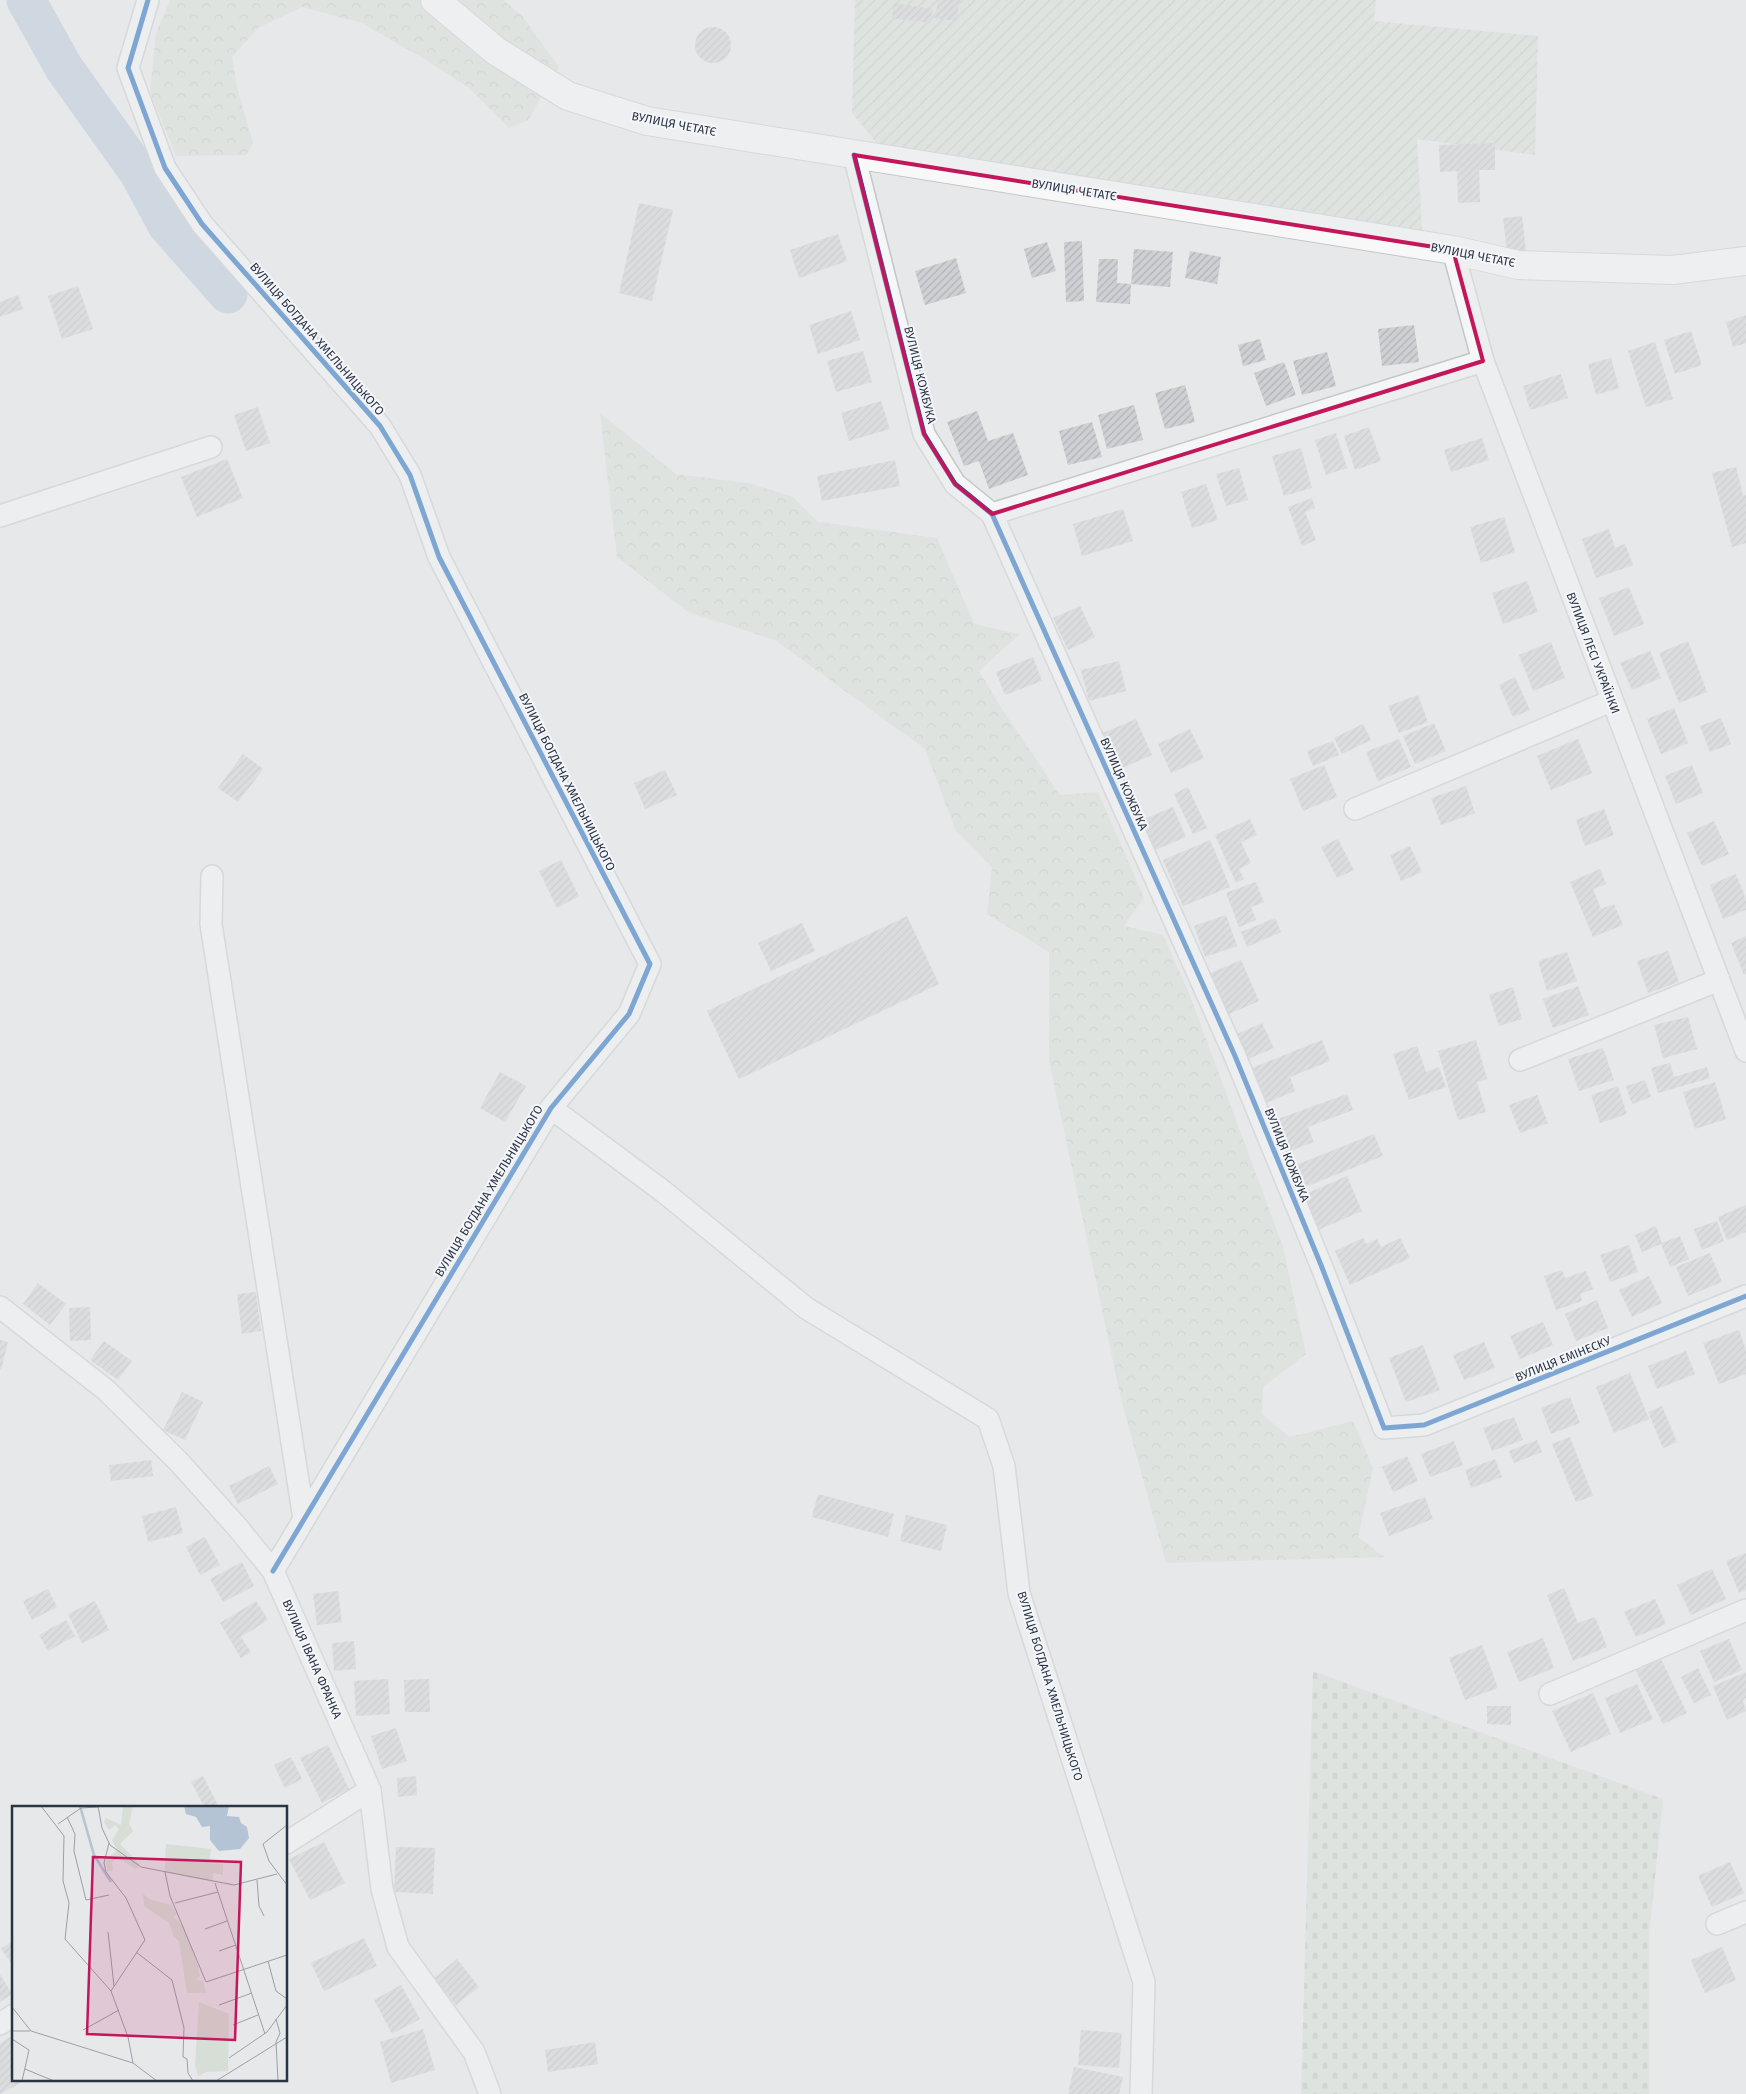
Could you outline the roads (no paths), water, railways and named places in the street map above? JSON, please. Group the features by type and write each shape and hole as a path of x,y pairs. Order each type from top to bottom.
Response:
{"street":[{"name":"ВУЛИЦЯ БОГДАНА ХМЕЛЬНИЦЬКОГО","path":"148,0 128,68 165,168 202,224 380,426 410,475 439,557 650,964 629,1014 550,1108 273,1571"},
{"name":"ВУЛИЦЯ ЧЕТАТЄ","path":"436,0 496,51 568,96 647,121 1453,250 1518,265 1672,270 1746,261"},
{"name":"ВУЛИЦЯ КОЖБУКА","path":"854,155 924,434 955,484 992,514 1235,1056 1321,1265 1384,1428"},
{"name":"ВУЛИЦЯ ЛЕСІ УКРАЇНКИ","path":"1453,250 1483,361 1746,1051"},
{"path":"992,514 1483,361"},
{"path":"0,516 210,447"},
{"path":"1355,809 1611,701"},
{"path":"212,876 212,924 304,1519"},
{"path":"1520,1060 1719,980"},
{"name":"ВУЛИЦЯ БОГДАНА ХМЕЛЬНИЦЬКОГО","path":"550,1108 664,1192 806,1308 988,1419 1004,1466 1019,1593 1144,1982 1141,2094"},
{"name":"ВУЛИЦЯ ЕМІНЕСКУ","path":"1384,1428 1424,1426 1746,1296"},
{"name":"ВУЛИЦЯ ІВАНА ФРАНКА","path":"0,1307 106,1390 179,1462 238,1528 273,1571 370,1790 382,1889 398,1947 474,2052 490,2094"},
{"path":"1550,1694 1746,1610"},
{"path":"288,1842 370,1790"},
{"path":"1717,1924 1746,1912"},
{"path":"0,2024 12,2016"}],"waterway":[{"path":"26,0 64,68 139,173 167,225 228,294"}]}
